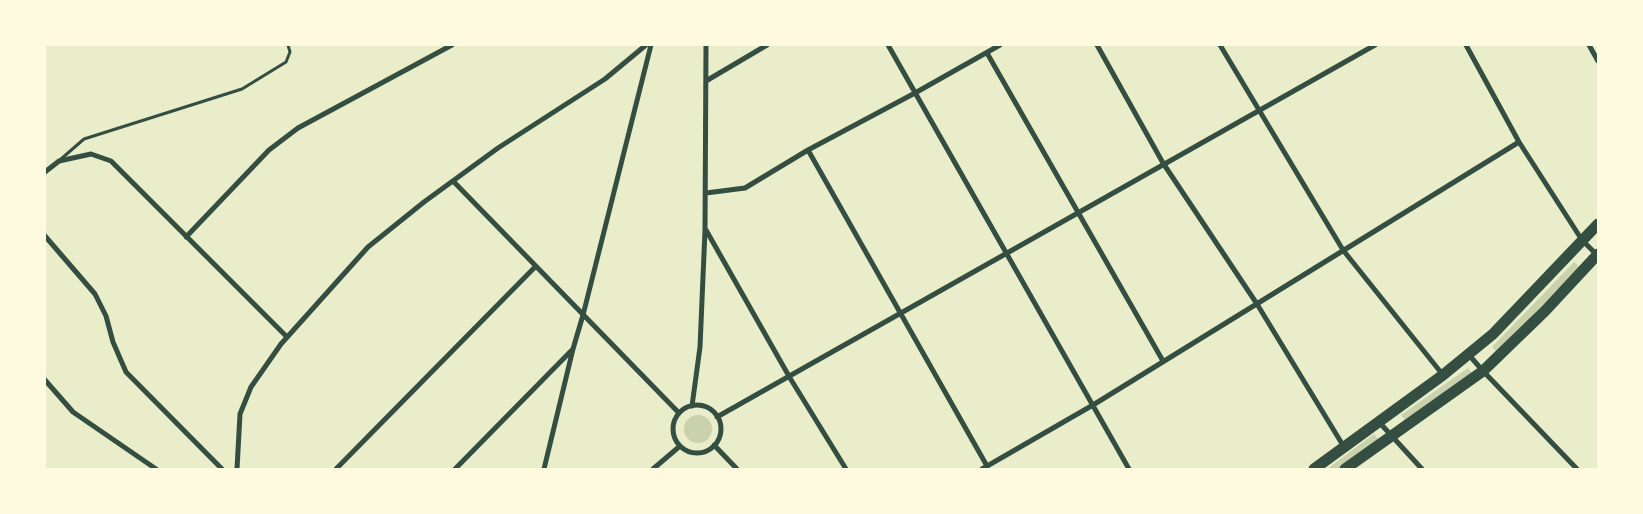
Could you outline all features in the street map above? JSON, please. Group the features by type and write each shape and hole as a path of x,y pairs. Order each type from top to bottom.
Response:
{"highway":[{"path":"1314,469 1442,375 1493,334 1598,224"},
{"path":"1345,469 1483,371 1545,311 1598,255"}],"street":[{"path":"186,237 269,150 298,128 452,45"},
{"path":"238,469 240,414 251,387 287,337 368,247 498,148 604,79 646,45"},
{"path":"544,469 651,45"},
{"path":"692,406 700,347 705,230 706,45"},
{"path":"706,81 767,45"},
{"path":"888,45 1129,469"},
{"path":"706,193 745,188 808,150 1000,45"},
{"path":"1097,45 1163,163 1256,304 1344,447"},
{"path":"1220,45 1343,250 1442,375"},
{"path":"1359,45 1363,51"},
{"path":"717,417 790,378 1163,163 1375,45"},
{"path":"1466,45 1519,142 1582,240 1598,255"},
{"path":"1589,45 1598,61"},
{"path":"987,53 1077,213 1164,361"},
{"path":"808,150 901,314 985,468 1093,405 1519,142"},
{"path":"45,172 59,161 90,154 111,161 287,337"},
{"path":"453,181 679,413"},
{"path":"705,230 790,378 846,469"},
{"path":"45,236 95,294 106,316 113,342 126,372 222,469"},
{"path":"336,469 536,266"},
{"path":"455,469 573,349"},
{"path":"1468,354 1577,469"},
{"path":"45,380 73,412 156,469"},
{"path":"692,406 713,411 717,417 720,432 714,446 701,453 686,451 680,446 673,433 675,419 679,413 685,408 692,406"},
{"path":"1379,422 1422,469"},
{"path":"654,469 680,446"},
{"path":"714,446 738,469"}],"lane":[{"path":"59,161 84,139 242,89 286,62 290,52 288,45"}],"green space":[{"path":"1574,262 1580,267 1497,352 1492,347"},
{"path":"1468,368 1472,373 1405,420 1401,415"},
{"path":"698,415 708,419 712,429 708,439 698,443 688,439 684,429 688,419"},
{"path":"1374,434 1379,440 1339,469 1327,469"}]}
